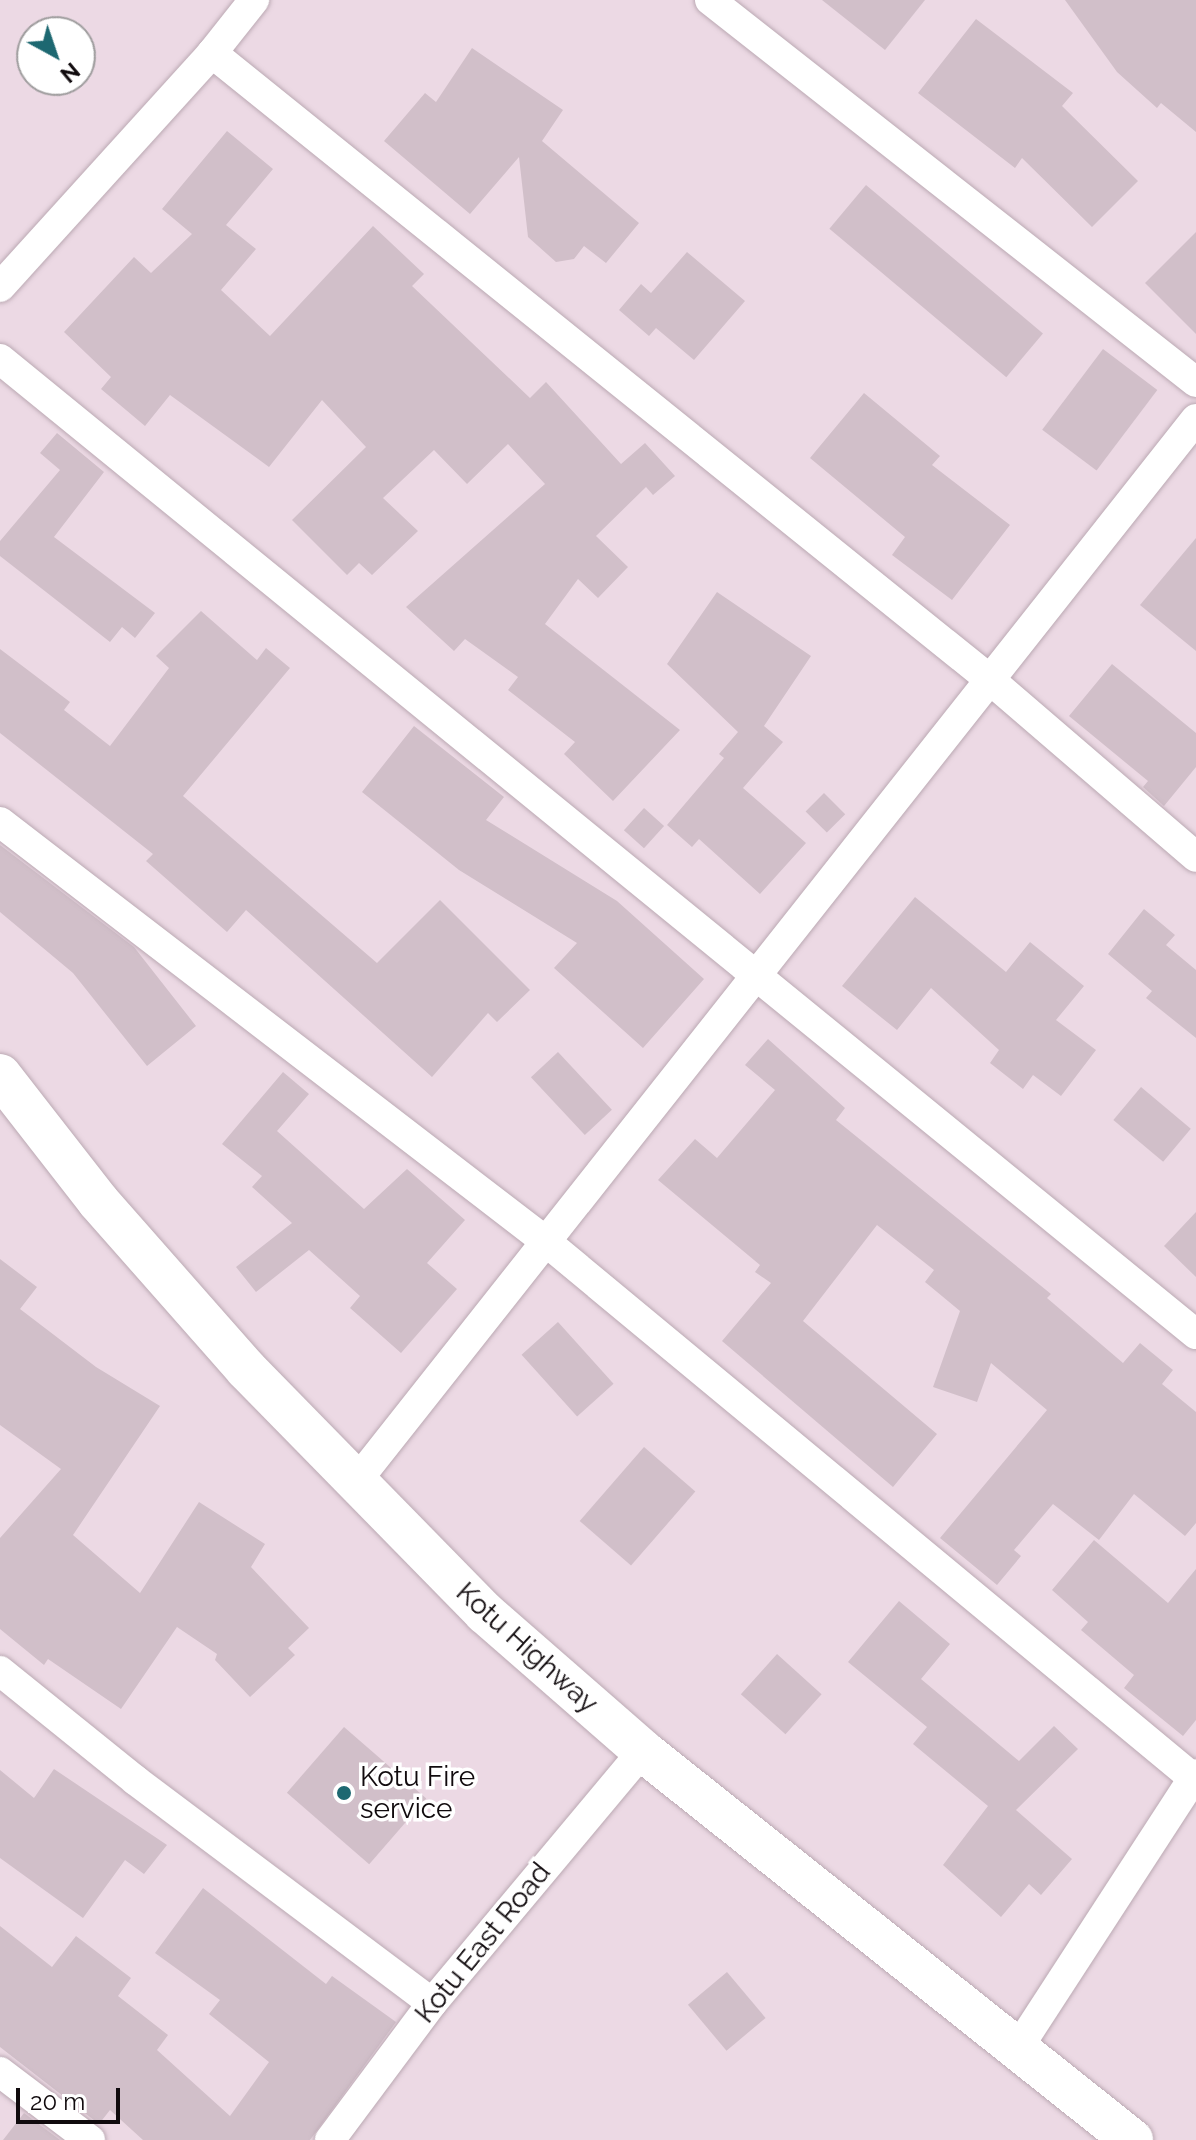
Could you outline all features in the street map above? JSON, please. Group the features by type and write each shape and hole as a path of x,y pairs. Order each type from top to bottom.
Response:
{"street":[{"path":"0,287 212,53 254,0"},
{"path":"710,0 1196,382"},
{"path":"212,53 988,678 1196,857"},
{"path":"0,359 761,975 1196,1334"},
{"path":"355,1483 544,1240 761,975 988,678 1196,419"},
{"path":"0,822 544,1240 1194,1776 1016,2051"},
{"name":"Kotu Highway","path":"0,1075 98,1201 355,1483 485,1613 643,1751 1016,2051 1132,2140"},
{"path":"0,1671 135,1780 432,2003"},
{"name":"Kotu East Road","path":"338,2137 432,2003 643,1751"},
{"path":"0,2072 90,2140"}],"building":[{"path":"822,0 925,0 885,50"},
{"path":"1065,0 1196,0 1196,132 1161,103 1157,108 1117,72"},
{"path":"976,19 1073,93 1062,106 1138,181 1092,227 1022,158 1015,168 918,93"},
{"path":"472,48 563,110 542,141 639,223 606,263 584,246 574,259 556,262 528,237 519,157 470,214 384,141 425,93 436,102"},
{"path":"227,131 273,169 226,225 256,249 221,290 270,336 373,226 424,274 412,286 530,398 546,382 621,464 645,443 675,476 653,495 646,487 596,536 628,567 598,598 578,579 545,624 680,730 613,801 564,754 575,742 508,690 518,677 465,639 454,651 406,607 545,484 508,444 467,484 434,450 383,498 418,531 372,575 359,563 347,575 292,520 366,447 322,400 269,467 170,395 145,426 101,389 111,377 64,332 134,257 151,273 192,234 162,209"},
{"path":"866,185 1043,333 1006,377 829,229"},
{"path":"1196,232 1196,334 1145,283"},
{"path":"687,252 745,301 694,360 656,328 649,336 619,310 641,284 651,293"},
{"path":"1103,349 1157,390 1097,471 1042,430"},
{"path":"864,393 940,456 932,465 1010,525 952,600 892,555 905,537 810,458"},
{"path":"57,433 104,472 54,537 155,613 135,638 122,627 110,642 0,556 0,541 60,470 40,453"},
{"path":"1196,538 1196,651 1140,605"},
{"path":"717,592 811,656 764,726 783,742 743,788 806,843 760,894 699,839 692,847 667,825 724,758 719,754 738,732 667,664"},
{"path":"201,611 257,660 266,648 290,668 183,796 377,963 440,900 530,990 497,1022 488,1013 432,1077 246,910 227,932 146,861 153,854 0,733 0,649 70,702 64,710 110,746 169,668 156,656"},
{"path":"1112,664 1196,733 1196,767 1164,806 1143,787 1148,781 1069,716"},
{"path":"414,726 504,797 486,820 617,901 704,979 643,1048 554,968 577,943 459,870 362,792"},
{"path":"824,793 845,814 827,833 806,811"},
{"path":"644,808 664,826 644,848 624,830"},
{"path":"0,845 134,947 196,1026 147,1066 73,973 0,912"},
{"path":"915,897 1006,972 1030,942 1084,986 1056,1020 1096,1050 1061,1096 1033,1075 1023,1089 990,1063 999,1050 931,988 897,1030 842,986"},
{"path":"1144,909 1175,935 1166,945 1196,970 1196,1038 1146,998 1152,991 1108,954"},
{"path":"768,1039 845,1108 836,1120 1051,1294 1047,1298 1123,1363 1140,1343 1173,1370 1162,1384 1196,1412 1196,1523 1185,1536 1134,1494 1099,1540 1053,1504 1014,1550 1021,1556 997,1585 940,1538 1047,1410 991,1363 977,1402 933,1387 960,1311 925,1282 934,1270 877,1225 803,1321 937,1434 893,1487 722,1341 771,1283 755,1272 760,1265 658,1180 695,1139 717,1158 775,1090 745,1065"},
{"path":"558,1052 612,1110 585,1135 531,1077"},
{"path":"283,1072 309,1094 277,1131 364,1209 407,1169 465,1220 427,1263 457,1289 401,1353 350,1308 360,1296 309,1250 256,1292 236,1267 292,1223 252,1187 262,1176 222,1144"},
{"path":"1141,1087 1191,1129 1163,1162 1113,1120"},
{"path":"1196,1212 1196,1277 1164,1246"},
{"path":"0,1259 37,1287 20,1309 96,1367 160,1406 73,1535 140,1593 199,1502 265,1544 251,1567 309,1628 288,1648 295,1655 250,1697 215,1660 217,1654 177,1627 121,1709 48,1659 44,1665 0,1629 0,1538 61,1469 0,1425"},
{"path":"558,1322 614,1384 577,1416 522,1355"},
{"path":"644,1447 695,1492 631,1566 580,1521"},
{"path":"1094,1540 1168,1603 1196,1569 1196,1720 1183,1736 1124,1688 1134,1675 1081,1630 1088,1622 1052,1590"},
{"path":"899,1601 950,1644 921,1679 1019,1761 1054,1726 1078,1749 1016,1810 1072,1859 1041,1895 1029,1884 1001,1917 943,1865 988,1806 913,1744 927,1727 848,1662"},
{"path":"777,1654 822,1694 785,1734 741,1694"},
{"path":"344,1727 426,1799 369,1864 287,1793"},
{"path":"54,1769 167,1845 144,1874 125,1860 83,1918 0,1858 0,1770 34,1798"},
{"path":"203,1888 326,1984 332,1976 396,2022 310,2140 143,2140 110,2110 99,2124 0,2047 0,1926 52,1967 76,1936 131,1978 118,1996 168,2035 157,2050 230,2116 269,2062 209,2014 220,2000 155,1953"},
{"path":"727,1972 766,2018 726,2051 688,2005"},
{"path":"24,2113 60,2140 3,2140"}],"place":[{"name":"Kotu Fire service","path":"344,1793"}]}
